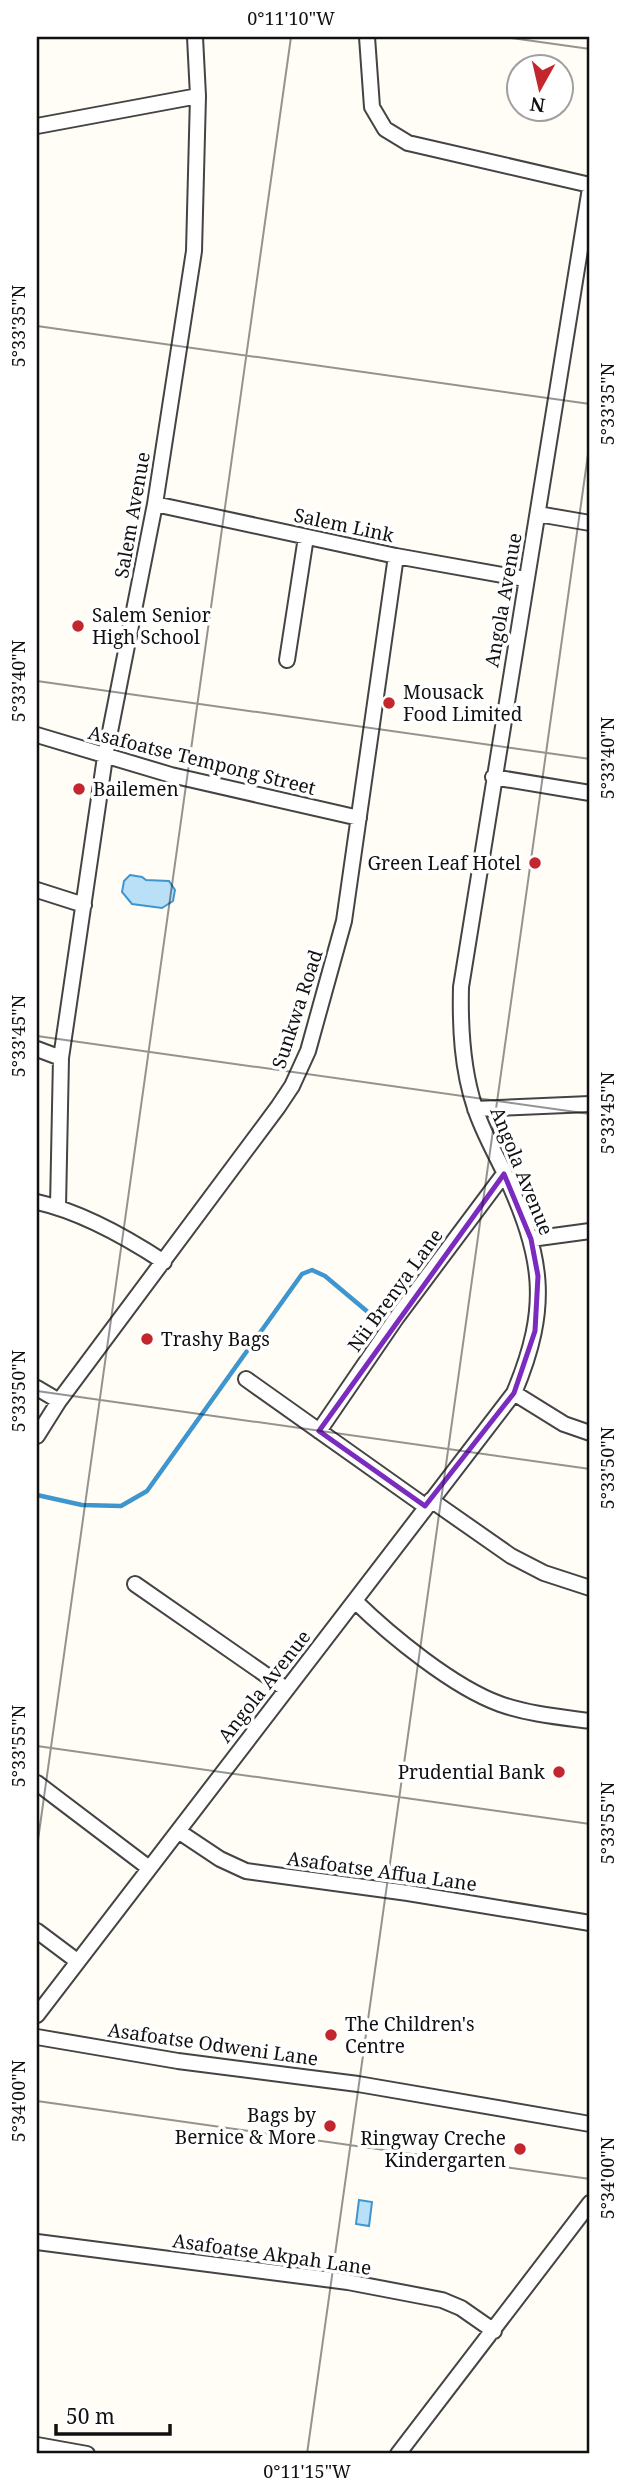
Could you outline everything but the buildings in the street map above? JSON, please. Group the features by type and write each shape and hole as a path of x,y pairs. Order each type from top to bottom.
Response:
{"street":[{"name":"Salem Avenue","path":"58,1207 61,1058 105,757 155,504 194,251 198,96 195,37"},
{"path":"367,37 372,107 384,129 408,143 590,187"},
{"path":"37,126 198,96"},
{"name":"Angola Avenue","path":"37,2015 514,1393 529,1357 538,1308 538,1276 531,1239 475,1109 464,1068 460,1023 461,987 590,187"},
{"name":"Salem Link","path":"155,504 396,556 525,579"},
{"path":"538,514 590,523"},
{"path":"286,660 306,537"},
{"name":"Sunkwa Road","path":"37,1436 59,1401 292,1086 308,1051 341,932 396,556"},
{"name":"Asafoatse Tempong Street","path":"37,735 105,757 359,818"},
{"path":"493,777 590,793"},
{"path":"37,890 84,905"},
{"path":"37,1049 61,1058"},
{"path":"475,1109 590,1104"},
{"name":"Nii Brenya Lane","path":"319,1431 397,1317 505,1174"},
{"path":"37,1202 58,1207 132,1241 164,1262"},
{"path":"531,1239 590,1231"},
{"path":"246,1379 319,1431 511,1556 544,1573 590,1588"},
{"path":"37,1388 59,1401"},
{"path":"514,1393 564,1424 590,1433"},
{"path":"135,1584 286,1689"},
{"path":"355,1601 408,1647 477,1693 520,1709 590,1721"},
{"path":"37,1783 149,1868"},
{"name":"Asafoatse Affua Lane","path":"178,1831 220,1860 246,1871 396,1891 590,1923"},
{"path":"37,1931 77,1961"},
{"name":"Asafoatse Odweni Lane","path":"37,2037 178,2061 358,2084 590,2124"},
{"path":"398,2454 590,2203"},
{"name":"Asafoatse Akpah Lane","path":"37,2242 348,2282 429,2297 461,2308 494,2331"},
{"path":"37,2445 87,2454"}],"highlighted area":[{"path":"504,1174 531,1239 538,1276 535,1331 514,1393 425,1506 319,1431"}],"water":[{"path":"130,875 146,880 169,881 175,890 173,901 162,908 132,904 122,892 124,881"},
{"path":"359,2200 372,2202 369,2226 356,2224"}],"waterway":[{"path":"37,1495 82,1505 121,1506 147,1491 302,1274 312,1270 325,1276 375,1318"}],"place":[{"name":"Salem Senior High School","path":"78,626"},
{"name":"Mousack Food Limited","path":"389,703"},
{"name":"Bailemen","path":"79,789"},
{"name":"Green Leaf Hotel","path":"535,863"},
{"name":"Trashy Bags","path":"147,1339"},
{"name":"Prudential Bank","path":"559,1772"},
{"name":"The Children's Centre","path":"331,2035"},
{"name":"Bags by Bernice & More","path":"330,2126"},
{"name":"Ringway Creche Kindergarten","path":"520,2149"}]}
